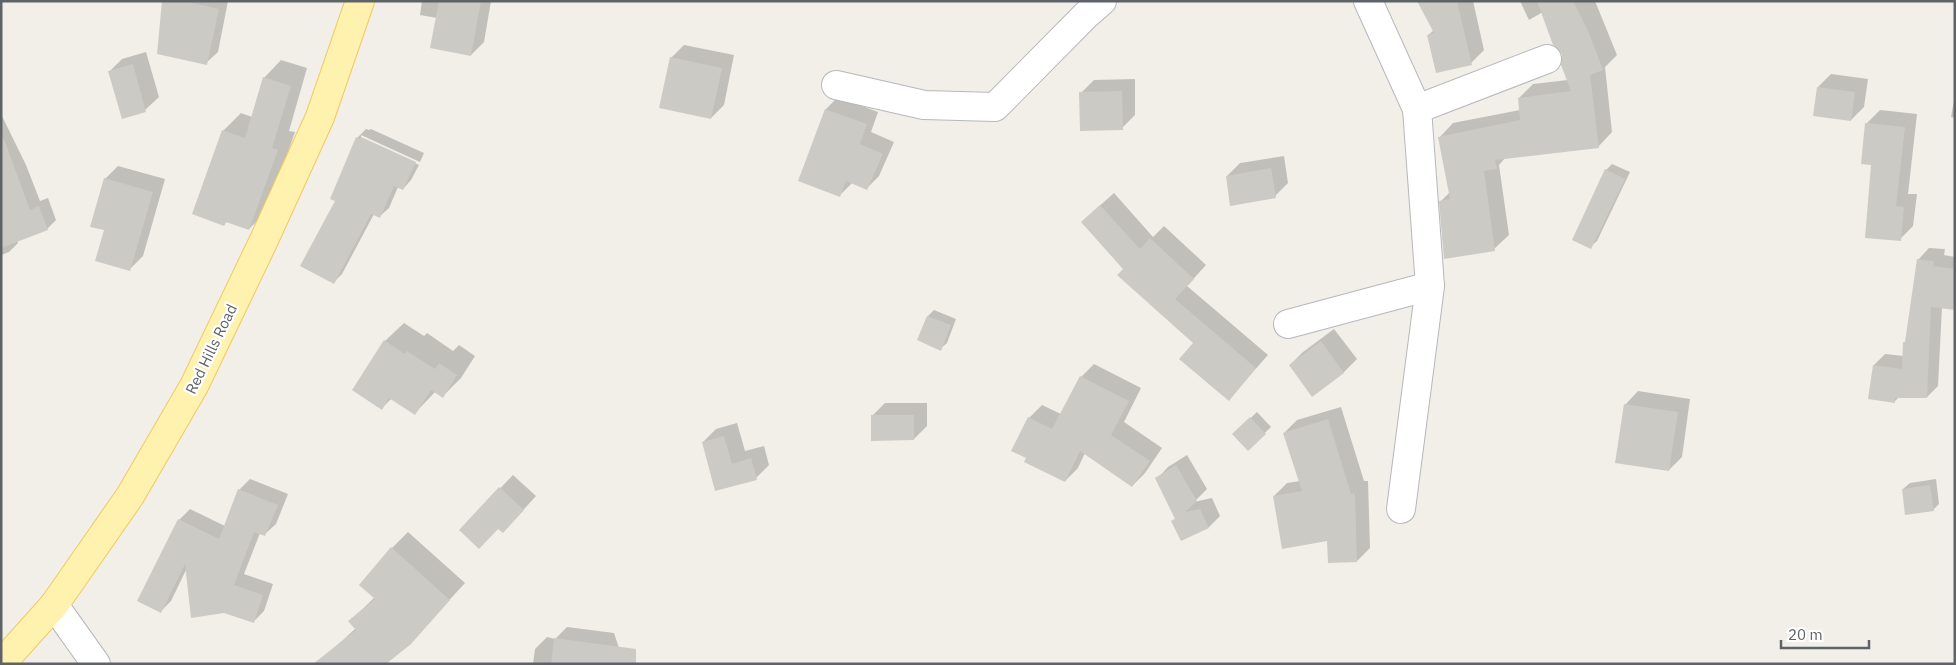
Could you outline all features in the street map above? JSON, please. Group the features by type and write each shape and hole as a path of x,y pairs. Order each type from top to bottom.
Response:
{"main road":[{"name":"Red Hills Road","path":"1,664 54,605 130,496 194,386 320,117 360,1"}],"street":[{"path":"1368,1 1417,110 1430,286 1401,509"},
{"path":"836,85 924,105 995,107 1086,6"},
{"path":"1417,110 1547,59"},
{"path":"1288,324 1430,286"},
{"path":"54,605 96,664"}],"building":[{"path":"162,1 184,1 219,9 207,65 157,54"},
{"path":"439,1 481,1 471,56 430,48"},
{"path":"1417,1 1457,1 1472,65 1436,73 1427,35 1434,33"},
{"path":"1537,1 1573,1 1589,33 1603,70 1590,75 1599,148 1495,160 1497,169 1484,171 1495,251 1444,259 1439,201 1450,199 1438,137 1520,120 1518,98 1571,91 1561,65 1562,54 1553,45"},
{"path":"670,57 722,68 711,119 659,108"},
{"path":"133,64 146,112 122,119 108,71"},
{"path":"263,77 291,86 272,148 278,150 249,230 226,222 224,226 192,214 222,130 245,138"},
{"path":"1817,87 1855,92 1851,121 1813,116"},
{"path":"1122,91 1123,130 1080,131 1079,92"},
{"path":"825,109 867,124 860,144 883,154 867,190 846,181 840,197 798,181"},
{"path":"1865,123 1905,127 1896,206 1904,207 1901,241 1865,238 1871,165 1861,164"},
{"path":"356,137 360,139 361,137 416,162 403,190 394,186 380,218 371,214 334,284 300,266 335,201 330,199"},
{"path":"1,139 4,139 30,210 39,206 48,230 1,248"},
{"path":"1271,168 1276,198 1230,206 1226,176"},
{"path":"1605,169 1625,179 1591,249 1572,240"},
{"path":"104,178 153,192 130,271 95,261 104,230 90,227"},
{"path":"1100,205 1140,249 1150,238 1194,279 1175,299 1256,368 1229,401 1179,359 1193,343 1117,275 1123,269 1081,222"},
{"path":"1917,259 1934,261 1933,266 1955,269 1955,310 1931,307 1927,398 1895,398 1895,403 1868,399 1873,365 1902,369 1903,342 1905,342"},
{"path":"927,316 951,325 941,351 917,340"},
{"path":"384,340 405,354 407,351 435,369 439,363 457,375 443,398 431,390 415,415 389,398 382,410 352,390"},
{"path":"1321,341 1344,373 1312,397 1289,365"},
{"path":"1080,376 1129,401 1111,435 1150,461 1132,487 1080,451 1065,482 1024,462 1026,458 1011,451 1028,417 1052,429"},
{"path":"1624,404 1678,412 1669,471 1615,463"},
{"path":"871,415 914,415 914,440 871,441"},
{"path":"1250,417 1266,434 1248,451 1232,434"},
{"path":"1328,419 1351,494 1355,493 1357,562 1328,563 1327,541 1282,549 1273,496 1302,491 1283,433"},
{"path":"724,436 732,464 751,458 757,480 715,491 702,442"},
{"path":"1176,465 1197,501 1185,512 1200,509 1209,528 1181,541 1171,521 1175,519 1155,478"},
{"path":"1930,485 1934,511 1905,515 1902,489"},
{"path":"499,487 524,510 503,533 498,529 479,549 459,530"},
{"path":"238,489 278,505 265,536 254,532 234,585 263,595 254,623 224,613 191,618 185,564 161,613 137,601 178,519 219,539"},
{"path":"391,547 450,600 411,644 386,664 313,664 356,630 348,621 375,599 359,585"},
{"path":"554,638 636,649 636,664 551,664"}]}
